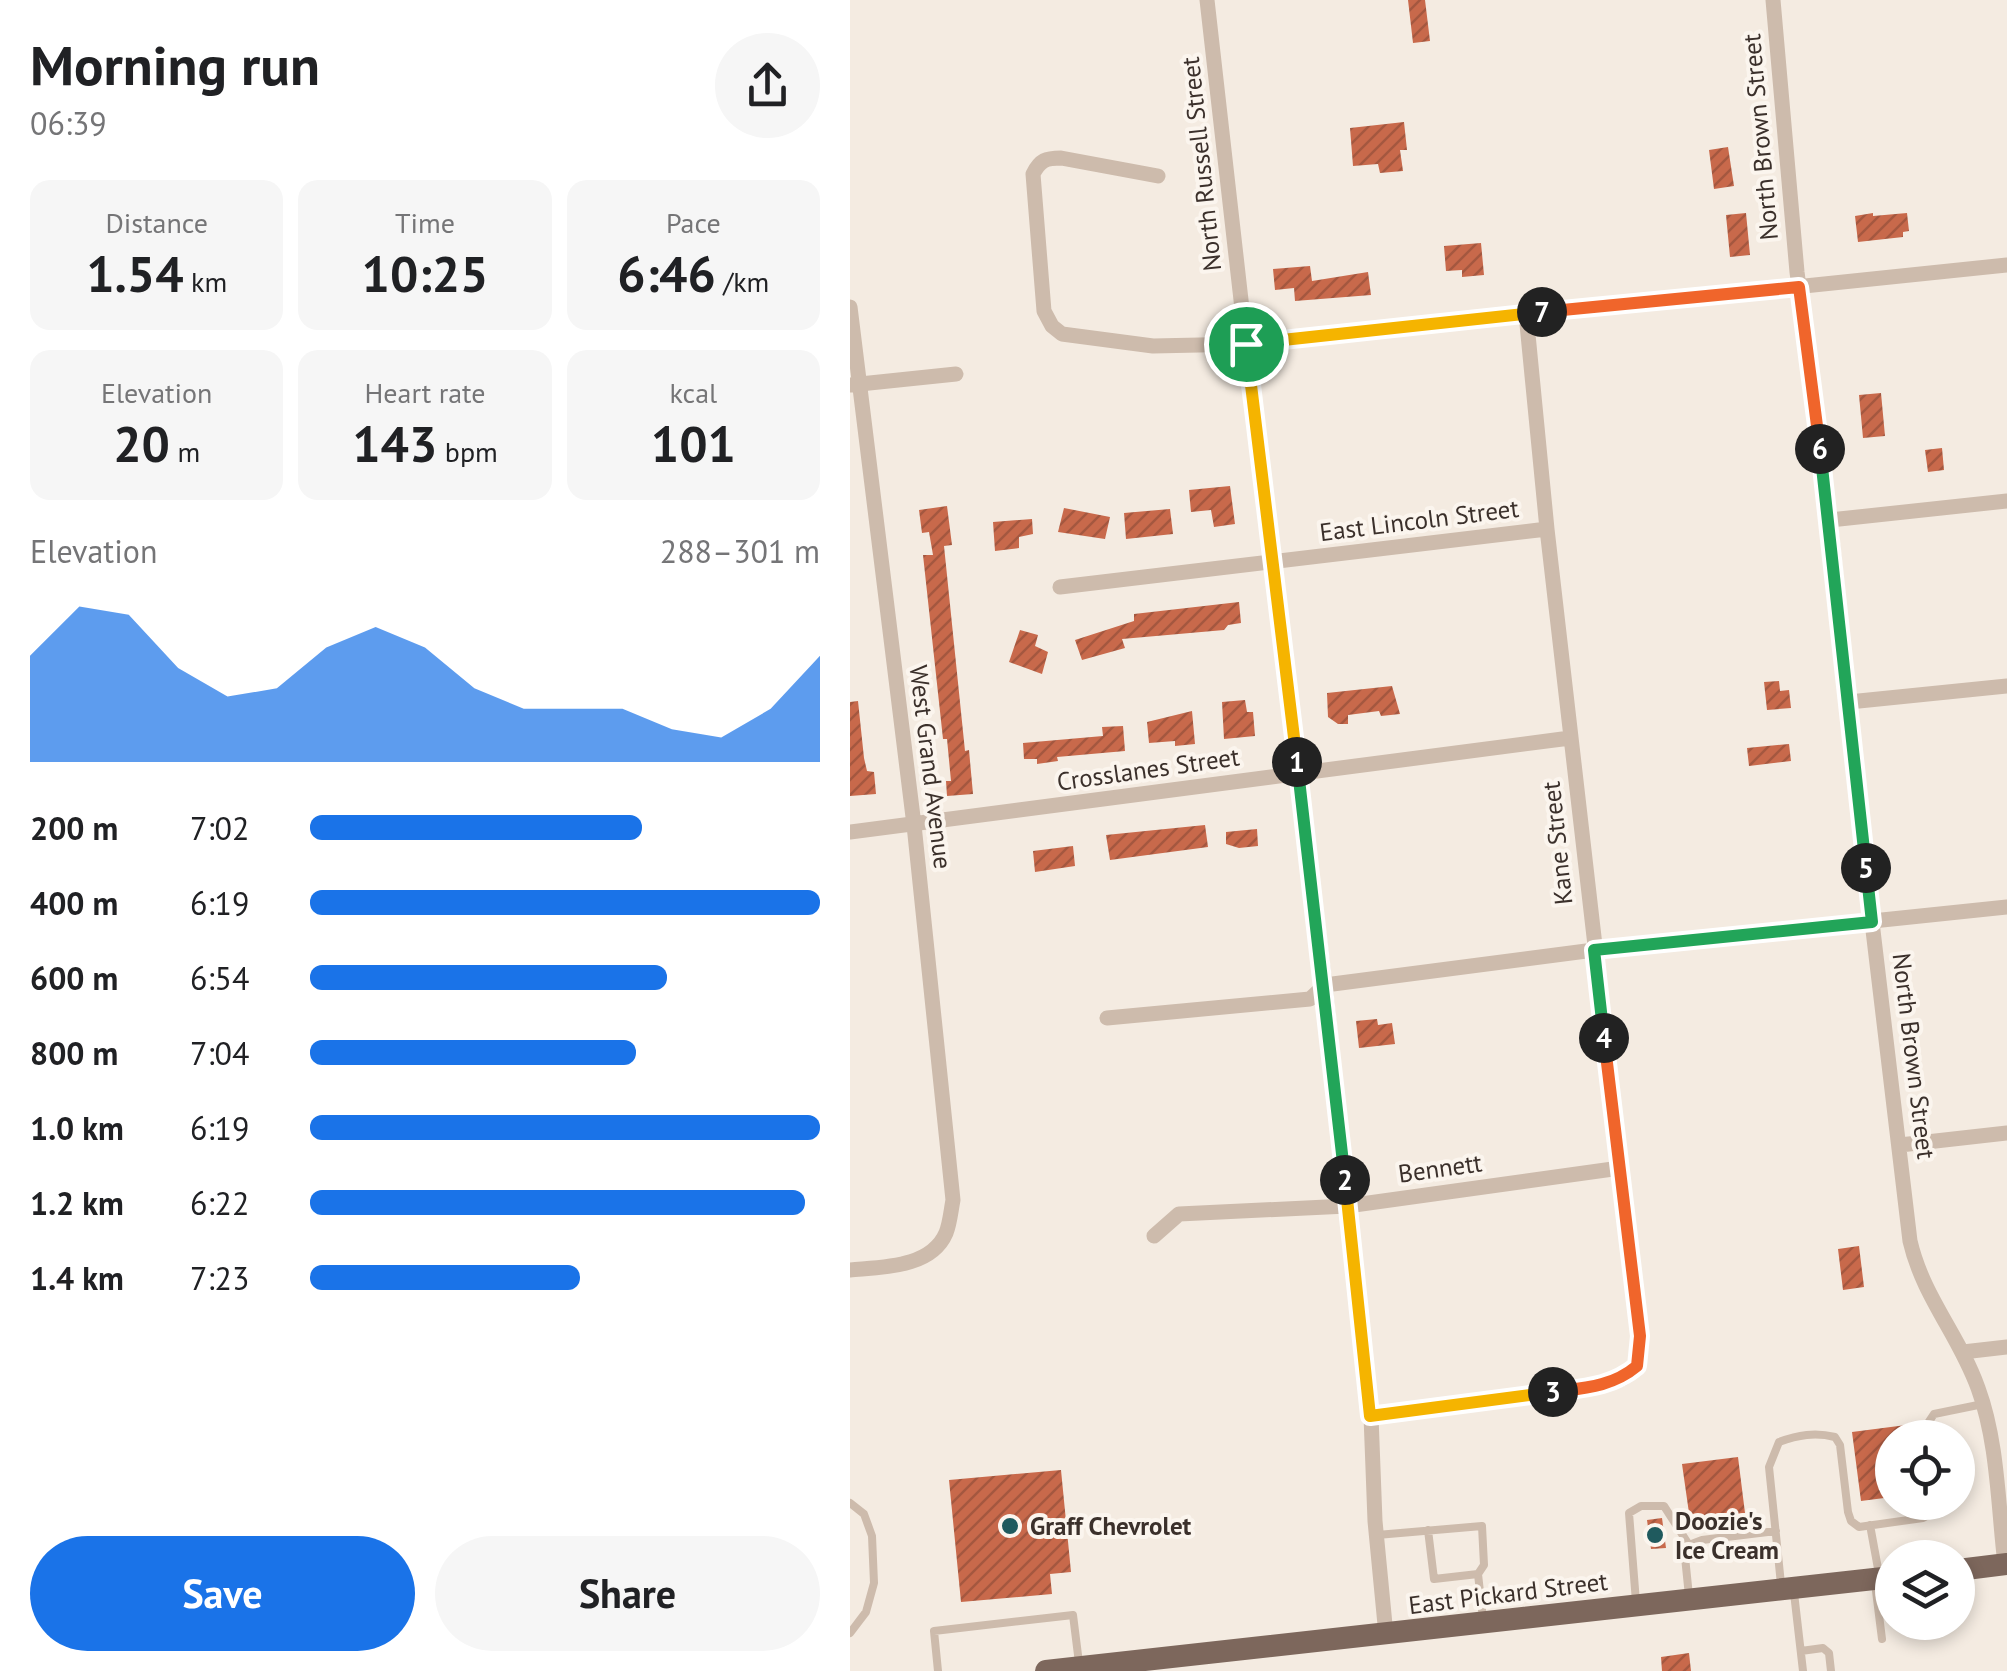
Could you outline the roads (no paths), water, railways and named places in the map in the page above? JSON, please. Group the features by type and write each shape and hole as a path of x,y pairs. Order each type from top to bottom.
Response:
{"main road":[{"path":"1975,1570 2006,1570"},
{"name":"East Pickard Street","path":"1046,1671 1129,1662 1208,1662 1386,1635 1875,1579"}],"street":[{"name":"North Russell Street","path":"1208,0 1325,986 1370,1416 1386,1635"},
{"name":"North Brown Street","path":"1773,0 1799,287 1830,520 1910,1241 1918,1272 1963,1352 1982,1404 2006,1570"},
{"path":"1158,176 1061,158 1038,163 1034,174 1044,312 1062,334 1152,346 1246,344 2007,265"},
{"name":"West Grand Avenue","path":"850,307 854,385 914,825 953,1200 946,1234 934,1250 916,1260 850,1270"},
{"name":"Kane Street","path":"1370,1416 1604,1385 1622,1379 1637,1366 1640,1336 1570,738 1526,314"},
{"path":"854,385 956,374"},
{"path":"1830,520 2007,501"},
{"name":"East Lincoln Street","path":"1060,587 1547,530"},
{"path":"1849,702 2007,686"},
{"name":"Crosslanes Street","path":"850,832 1570,738"},
{"path":"1107,1018 1310,999 1325,986 1594,950 2007,907"},
{"path":"1900,1145 2007,1133"},
{"name":"Bennett","path":"1154,1236 1179,1214 1348,1206 1620,1168"},
{"path":"1963,1352 2007,1348"}],"lane":[{"path":"1930,1420 1934,1414 1982,1404"},
{"path":"1803,1671 1776,1531 1769,1467 1779,1442 1820,1433 1835,1437 1840,1445 1851,1521 1859,1527 1909,1520"},
{"path":"850,1503 864,1514 872,1536 874,1583 866,1612 850,1633"},
{"path":"1637,1606 1629,1513 1642,1506 1664,1506 1689,1545"},
{"path":"1870,1525 1875,1547"},
{"path":"1376,1535 1482,1526 1484,1565 1478,1574 1484,1624"},
{"path":"1428,1530 1434,1580 1478,1574"},
{"path":"1689,1545 1776,1531"},
{"path":"1689,1545 1685,1557 1690,1600"},
{"path":"938,1671 934,1632 1073,1615 1079,1668"},
{"path":"1801,1651 1824,1648 1829,1653 1831,1671"}],"place":[{"name":"Graff Chevrolet","path":"1010,1526"},
{"name":"Doozie's Ice Cream","path":"1655,1535"}]}
